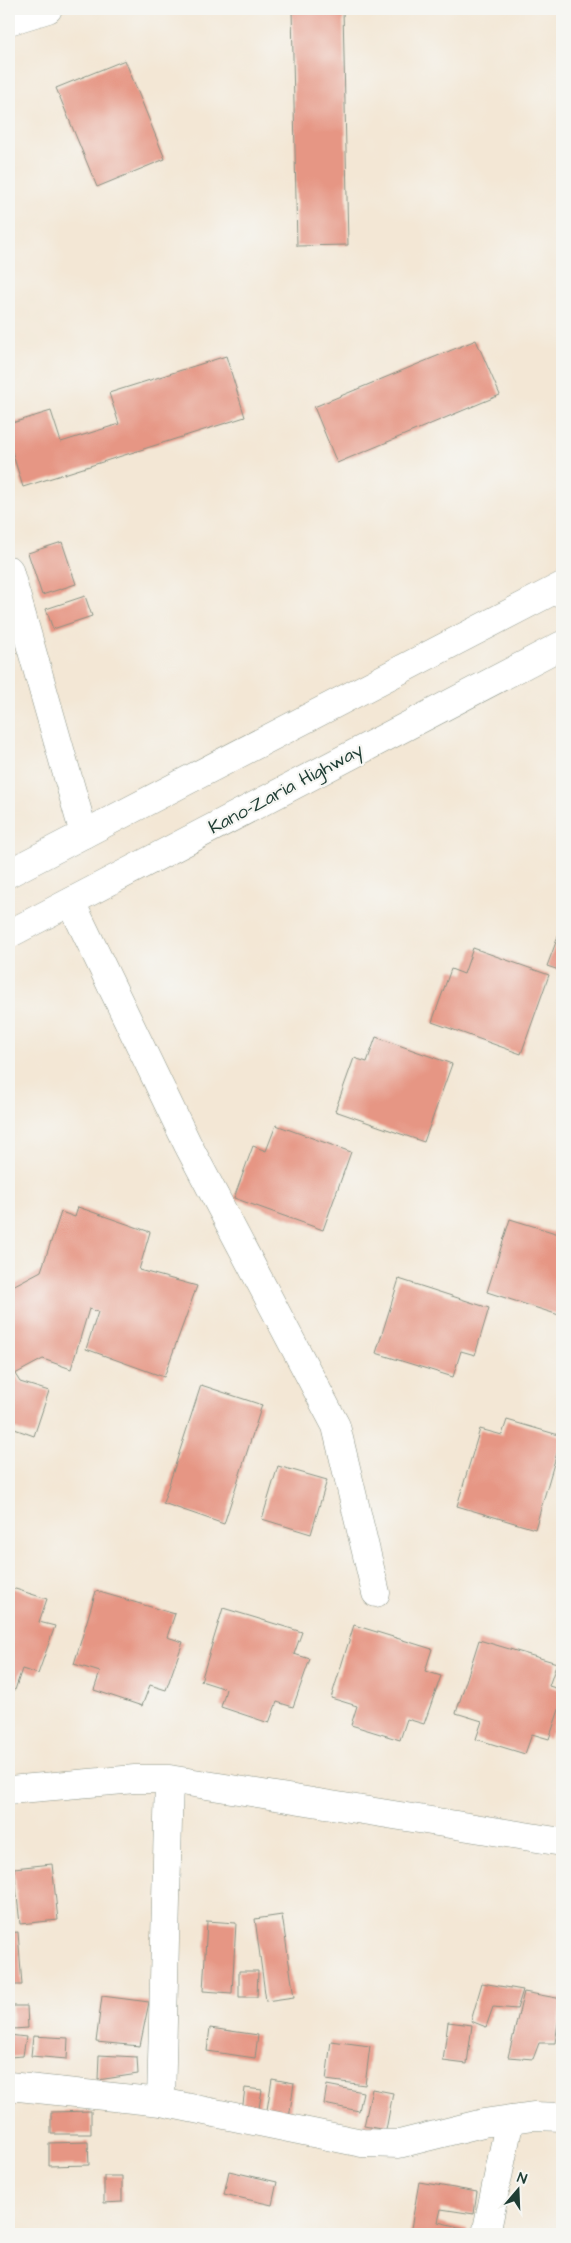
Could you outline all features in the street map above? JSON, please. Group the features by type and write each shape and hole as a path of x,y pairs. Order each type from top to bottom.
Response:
{"main road":[{"path":"9,21 48,9"},
{"path":"9,570 84,834"},
{"path":"9,873 562,586"},
{"name":"Kano-Zaria Highway","path":"9,934 562,645"},
{"path":"71,902 188,1145 336,1426 376,1593"},
{"path":"9,1790 135,1779 169,1779 562,1842"},
{"path":"160,2102 169,1779"},
{"path":"9,2086 160,2102 362,2143 399,2144 484,2122 533,2116 562,2117"},
{"path":"486,2234 510,2119"}],"building":[{"path":"343,9 348,245 297,246 292,10"},
{"path":"125,60 165,159 97,187 56,88"},
{"path":"476,340 500,395 337,463 314,407"},
{"path":"226,356 245,417 23,487 9,442 9,424 51,411 61,442 119,424 109,393"},
{"path":"62,542 76,584 42,595 28,553"},
{"path":"85,596 92,616 53,629 46,609"},
{"path":"562,926 562,971 547,966"},
{"path":"473,948 549,975 521,1054 432,1022 451,969 464,974"},
{"path":"376,1037 452,1064 424,1142 335,1111 354,1058 367,1062"},
{"path":"276,1125 351,1152 323,1230 234,1198 253,1146 266,1151"},
{"path":"78,1207 150,1232 139,1270 197,1286 164,1377 86,1349 98,1312 89,1309 71,1369 43,1359 15,1374 20,1382 49,1391 34,1436 9,1427 9,1288 41,1271 61,1212 75,1217"},
{"path":"510,1219 562,1235 562,1316 487,1292"},
{"path":"399,1279 489,1308 475,1355 461,1351 453,1377 376,1353"},
{"path":"201,1385 262,1405 224,1524 163,1503"},
{"path":"507,1420 562,1436 535,1529 457,1506 480,1429 502,1435"},
{"path":"278,1466 327,1480 311,1534 262,1519"},
{"path":"9,1587 47,1599 39,1622 55,1626 38,1674 22,1669 15,1690 9,1688"},
{"path":"96,1591 175,1614 167,1637 183,1642 166,1690 150,1685 142,1706 94,1690 100,1672 74,1664"},
{"path":"223,1608 302,1632 294,1654 310,1659 293,1707 277,1702 269,1723 221,1707 226,1689 201,1681"},
{"path":"354,1625 432,1649 425,1671 441,1676 424,1724 407,1719 400,1740 351,1725 357,1706 331,1698"},
{"path":"479,1640 557,1663 549,1686 562,1690 562,1701 549,1739 532,1734 525,1754 476,1739 482,1721 456,1713"},
{"path":"52,1864 58,1920 20,1924 14,1868"},
{"path":"282,1915 294,1997 266,2001 255,1919"},
{"path":"207,1921 236,1923 232,1993 203,1991"},
{"path":"18,1932 22,1985 9,1985 9,1933"},
{"path":"239,1971 258,1971 257,1997 239,1997"},
{"path":"482,1983 523,1990 517,2009 493,2007 486,2027 471,2021"},
{"path":"524,1992 562,1999 555,2043 539,2043 533,2059 508,2057"},
{"path":"102,1996 149,2002 140,2046 96,2042"},
{"path":"12,2006 27,2006 28,2028 13,2029"},
{"path":"448,2022 472,2025 467,2064 443,2061"},
{"path":"210,2028 258,2035 255,2058 207,2051"},
{"path":"9,2035 26,2037 23,2056 9,2057"},
{"path":"33,2036 68,2038 67,2059 31,2056"},
{"path":"331,2041 370,2046 365,2085 326,2080"},
{"path":"99,2055 137,2057 138,2074 98,2080"},
{"path":"272,2079 294,2083 289,2119 266,2116"},
{"path":"327,2085 363,2092 359,2111 324,2104"},
{"path":"245,2088 262,2090 258,2114 242,2112"},
{"path":"372,2089 393,2093 386,2130 364,2126"},
{"path":"91,2111 91,2134 51,2134 51,2112"},
{"path":"88,2142 89,2165 49,2166 49,2143"},
{"path":"229,2171 277,2182 272,2205 224,2194"},
{"path":"104,2176 122,2176 122,2202 104,2203"},
{"path":"419,2182 477,2192 474,2214 441,2209 438,2222 467,2229 467,2234 410,2234"}]}
